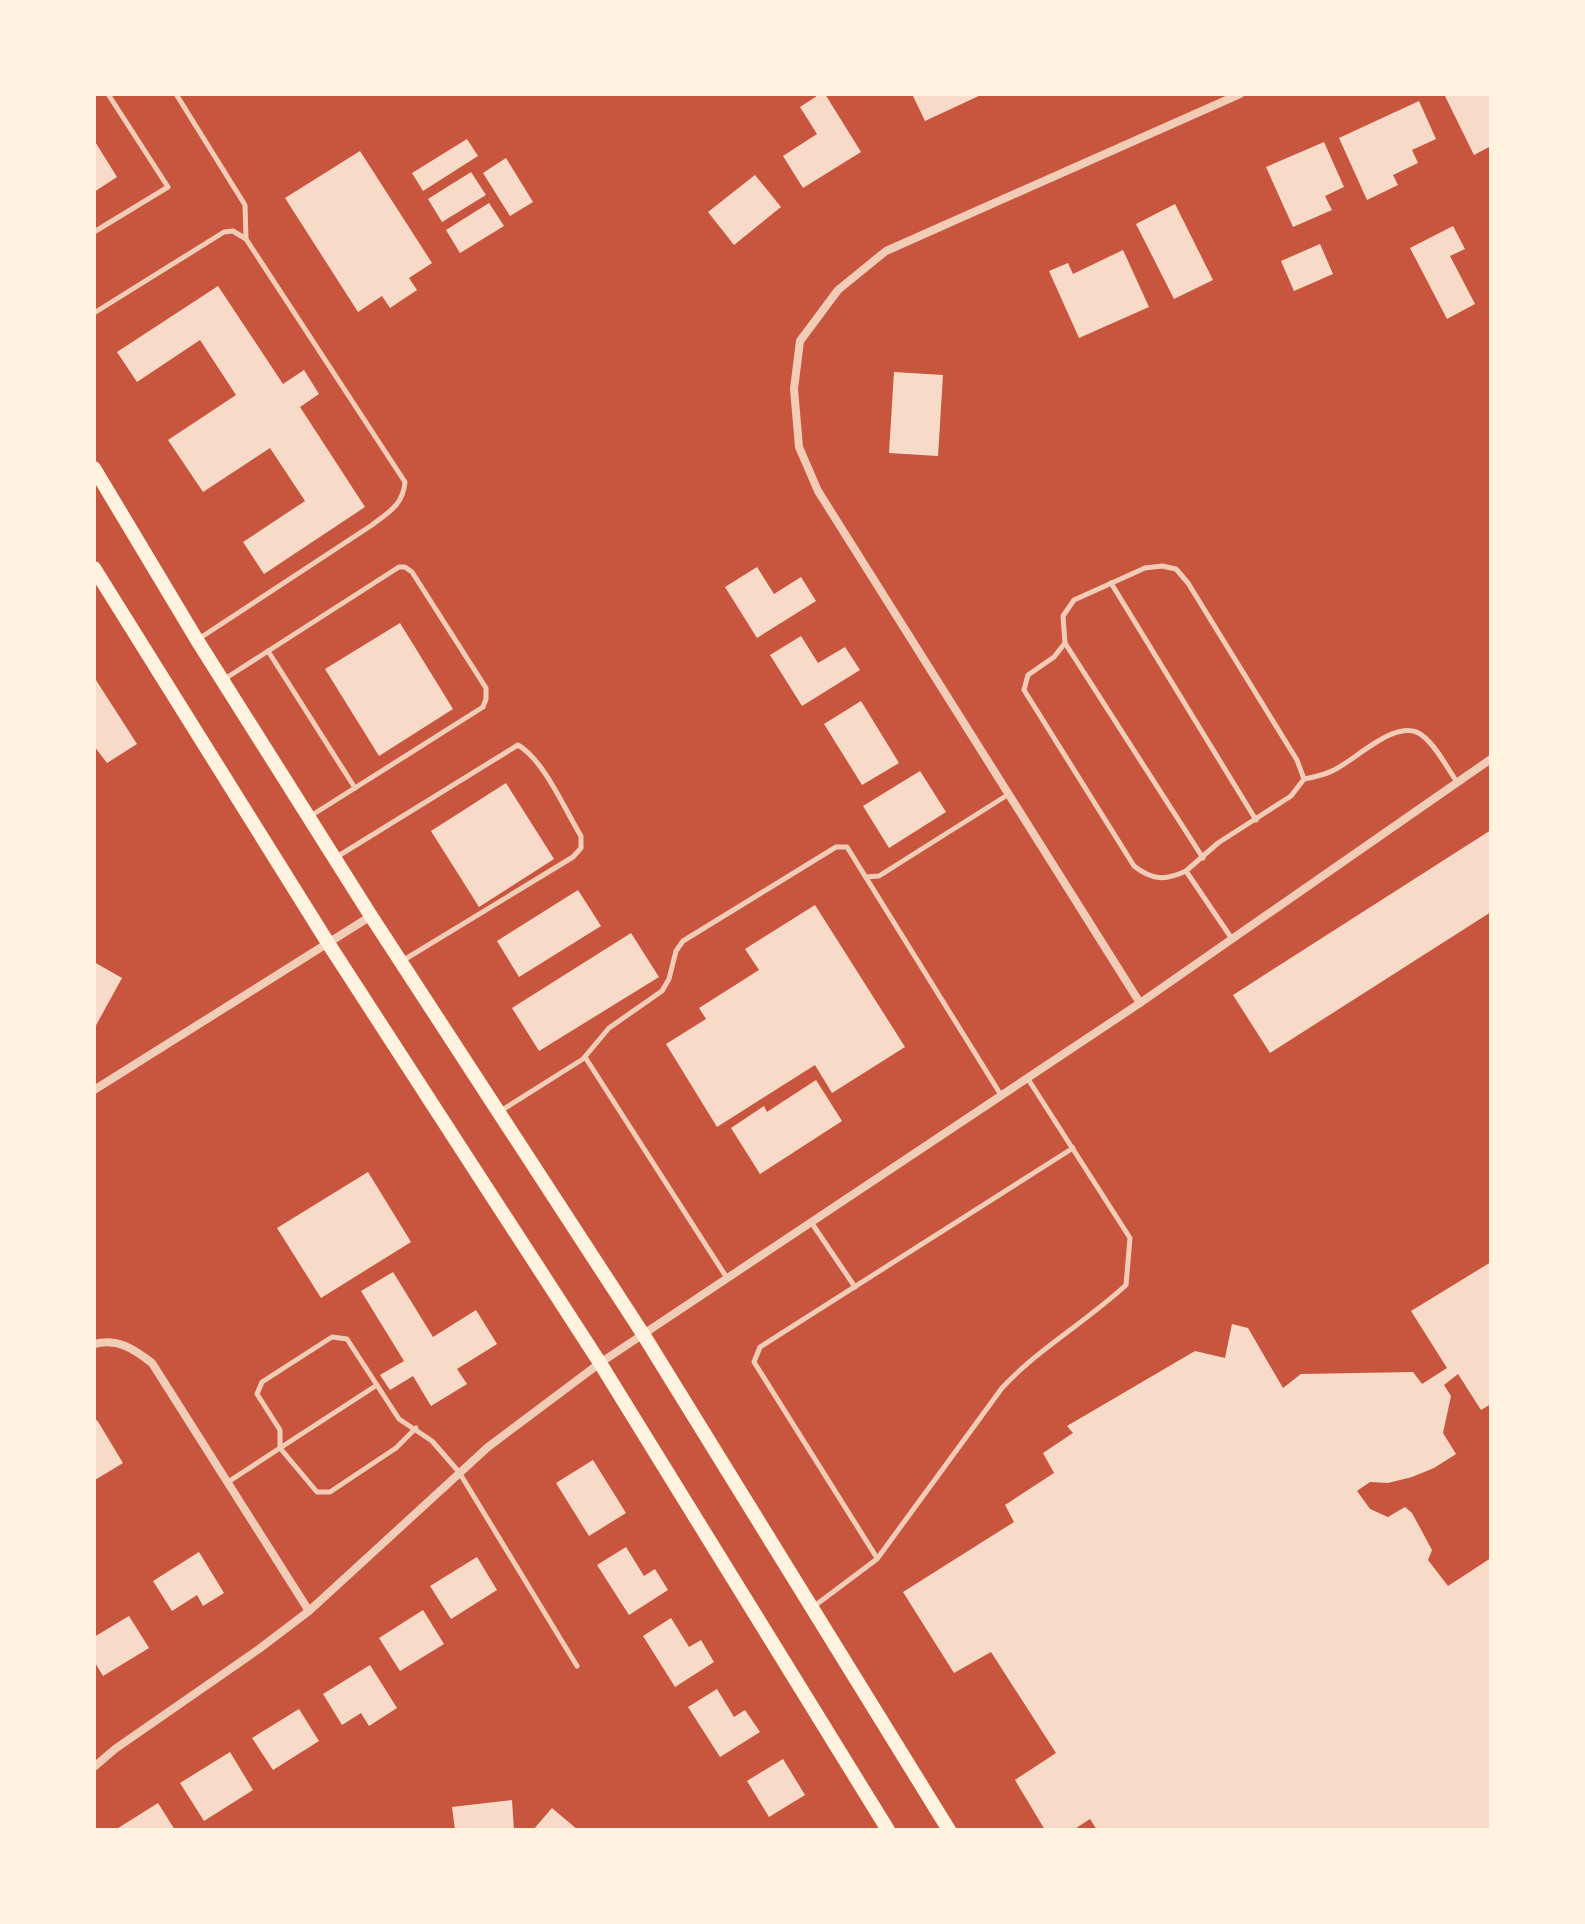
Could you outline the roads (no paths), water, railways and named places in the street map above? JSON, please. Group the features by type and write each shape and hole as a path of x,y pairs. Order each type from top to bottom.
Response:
{"main road":[{"path":"94,468 197,640 334,858 643,1334 949,1830"},
{"path":"94,568 328,943 600,1363 888,1830"}],"street":[{"path":"1140,1003 818,491 799,447 794,389 800,341 838,290 886,251 1240,94"},
{"path":"94,1767 309,1611 488,1447 600,1363 1140,1003 1491,759"},
{"path":"94,1090 371,916"},
{"path":"94,1344 103,1341 129,1346 152,1363 309,1611"}],"lane":[{"path":"94,232 168,187 108,94"},
{"path":"176,94 245,205 246,239"},
{"path":"94,313 224,232 233,231 246,239 405,482 404,496 372,525 197,640"},
{"path":"1203,858 1065,643 1063,616 1074,600 1145,568 1162,566 1176,569 1188,583 1297,760 1304,779"},
{"path":"223,680 399,567 405,567 412,572 486,688 483,707 309,817"},
{"path":"1111,583 1256,820"},
{"path":"1065,643 1054,657 1028,675 1024,690 1134,866 1148,877 1169,879 1186,871 1218,843 1291,796 1304,779 1337,769 1386,737 1401,731 1414,730 1425,737 1457,782"},
{"path":"268,651 355,788"},
{"path":"334,858 518,745 528,751 541,768 581,836 581,848 573,857 400,962"},
{"path":"865,877 872,879 879,876 1009,794"},
{"path":"498,1112 585,1057 609,1028 662,991 669,979 676,951 683,941 836,847 847,847 1001,1095"},
{"path":"1186,871 1232,939"},
{"path":"585,1057 727,1278"},
{"path":"812,1608 877,1559 1002,1388 1034,1356 1096,1312 1126,1285 1130,1238 1027,1078"},
{"path":"877,1559 754,1362 760,1347 1073,1148"},
{"path":"811,1222 855,1287"},
{"path":"416,1428 396,1448 330,1492 317,1492 280,1448 280,1430 257,1394 262,1382 332,1337 347,1339 399,1419 416,1428 432,1441 459,1472 577,1666"},
{"path":"228,1482 377,1385"}]}
